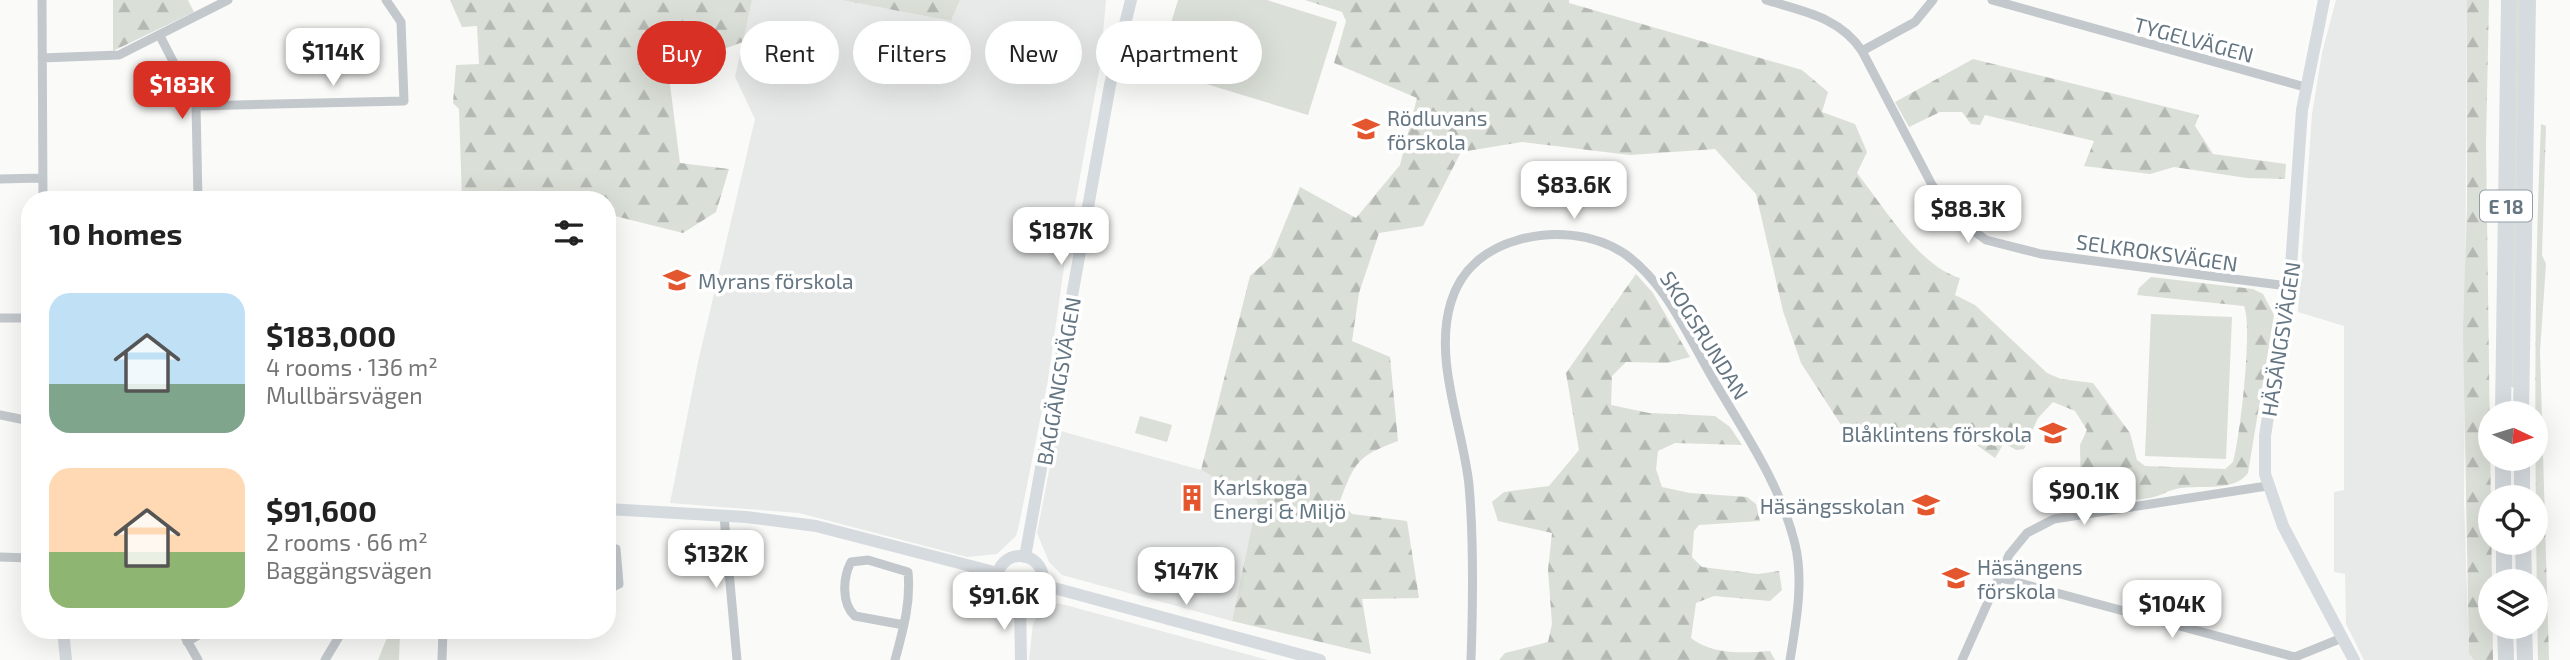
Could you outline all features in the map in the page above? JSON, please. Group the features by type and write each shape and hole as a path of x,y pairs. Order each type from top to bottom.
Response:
{"highway":[{"name":"E 18","path":"2503,401 2509,0"},
{"name":"E 18","path":"2521,401 2528,0"},
{"path":"2505,639 2506,660"},
{"path":"2524,639 2525,660"}],"street":[{"path":"42,0 43,191"},
{"path":"42,58 119,55 228,0"},
{"path":"196,106 404,101 401,22 386,0"},
{"name":"BAGGÄNGSVÄGEN","path":"1025,557 1110,85 1131,0"},
{"name":"SELKROKSVÄGEN","path":"1769,0 1835,23 1848,32 1862,51 1932,185 1958,219 1986,240 2029,252 2288,286"},
{"path":"1862,51 1915,22 1933,0"},
{"name":"TYGELVÄGEN","path":"1992,0 2305,87"},
{"name":"HÄSÄNGSVÄGEN","path":"2324,0 2305,87 2288,286 2265,436 2267,486 2283,526 2354,660"},
{"path":"160,36 196,106 198,191"},
{"path":"0,179 43,178"},
{"name":"SKOGSRUNDAN","path":"1471,660 1469,485 1447,357 1450,304 1466,272 1492,250 1526,238 1549,234 1578,236 1603,244 1637,263 1674,312 1763,463 1787,517 1798,568 1790,660"},
{"path":"0,318 21,318"},
{"path":"0,415 21,419"},
{"path":"1962,660 1997,577 2019,541 2054,519 2267,486"},
{"path":"616,510 724,516 816,526 998,573"},
{"path":"724,516 737,660"},
{"path":"616,549 619,558 616,585"},
{"path":"0,557 21,558"},
{"path":"1025,557 1040,567 1043,585 1035,597 1020,603 1010,600 1001,592 998,573 1010,559 1025,557"},
{"path":"895,660 904,625 909,597 908,572 868,560 852,562 846,571 845,596 849,611 855,616 904,625"},
{"path":"1997,577 2295,658 2342,638"},
{"path":"1043,585 1320,660"},
{"path":"1020,603 1021,660"},
{"path":"64,639 66,660"},
{"path":"186,639 198,660"},
{"path":"187,642 192,639"},
{"path":"325,660 338,639"},
{"path":"442,660 443,639"}],"shaded area":[{"path":"752,0 841,0 951,21 960,0 1106,0 1104,21 1096,21 1097,84 1065,260 1048,380 1016,536 997,554 967,557 799,513 670,503 698,362 755,119 735,77 740,54 740,84 839,84 839,21 747,21"},
{"path":"2336,0 2467,0 2464,501 2469,654 2474,660 2364,660 2346,624 2345,574 2334,572 2334,492 2344,490 2344,326 2298,312 2312,114 2322,53"},
{"path":"1057,430 1201,470 1257,501 1232,621 1062,575 1049,562 1037,533"},
{"path":"1058,603 1268,660 1029,660 1033,623 1041,611"}],"green space":[{"path":"113,0 188,0 194,12 113,51"},
{"path":"450,0 752,0 748,21 740,21 740,43 726,48 726,21 637,21 637,84 670,84 680,163 729,169 716,212 683,233 616,216 616,191 462,191 459,109 453,103 456,65 479,64 477,26 462,27"},
{"path":"841,0 960,0 951,21"},
{"path":"1178,0 1267,0 1337,22 1308,115 1206,84 1262,84 1262,21 1172,21"},
{"path":"1305,0 1569,0 1569,3 1802,70 1828,92 1822,112 1855,124 1867,152 1857,173 1890,218 1931,262 1960,278 1955,295 1975,305 2047,373 2061,379 2093,383 2130,433 2137,460 2145,466 2225,469 2233,462 2242,407 2247,335 2244,306 2137,295 2139,288 2151,277 2253,289 2263,294 2274,315 2248,473 2235,483 2177,489 2142,499 2124,500 2096,496 2081,489 2080,445 2087,430 2075,411 2053,402 2038,418 2024,449 2016,450 2004,443 1995,458 1955,430 1845,431 1801,363 1783,311 1756,194 1715,149 1630,155 1522,142 1461,152 1423,226 1379,233 1359,293 1352,341 1390,357 1398,441 1374,451 1354,468 1340,501 1352,514 1407,521 1419,598 1362,599 1371,654 1232,621 1257,501 1201,470 1250,276 1271,257 1300,187 1356,218 1400,165 1417,98 1334,63 1346,21 1342,12"},
{"path":"2467,0 2489,0 2486,144 2489,401 2478,401 2478,471 2490,471 2491,485 2478,485 2478,555 2492,555 2492,569 2478,569 2478,639 2493,639 2493,660 2474,660 2469,654 2463,330 2467,206"},
{"path":"2517,0 2522,0 2514,388 2509,386"},
{"path":"1973,59 2199,115 2195,126 2213,154 2286,164 2285,179 2247,178 2174,167 2150,174 2084,166 2094,141 1985,115 1980,125 1971,124 1962,112 1940,112 1909,127 1895,102"},
{"path":"2541,124 2546,126 2542,255 2546,264 2540,351 2541,401 2536,401"},
{"path":"1636,274 1653,293 1690,357 1667,363 1626,362 1612,376 1611,405 1649,413 1715,416 1730,427 1742,445 1675,443 1658,451 1656,469 1662,487 1690,493 1747,497 1756,504 1760,521 1699,525 1694,531 1692,557 1702,567 1758,574 1779,571 1782,590 1770,601 1714,596 1696,603 1691,638 1699,644 1718,650 1770,651 1775,660 1499,660 1505,653 1548,642 1552,624 1548,570 1552,533 1498,521 1492,502 1504,492 1549,486 1579,450 1566,373"},
{"path":"2151,314 2232,317 2226,459 2145,456"},
{"path":"1140,416 1172,425 1167,442 1135,433"},
{"path":"2536,471 2543,471 2544,485 2536,485"},
{"path":"2537,555 2546,555 2546,569 2537,569"},
{"path":"2548,626 2549,660 2538,660 2538,639 2548,639"},
{"path":"386,639 400,639 399,660 378,660"}],"place":[{"name":"Rödluvans förskola","path":"1366,129"},
{"name":"Myrans förskola","path":"677,280"},
{"name":"Blåklintens förskola","path":"2053,433"},
{"name":"Karlskoga Energi & Miljö","path":"1192,498"},
{"name":"Häsängsskolan","path":"1926,505"},
{"name":"Häsängens förskola","path":"1956,578"}]}
